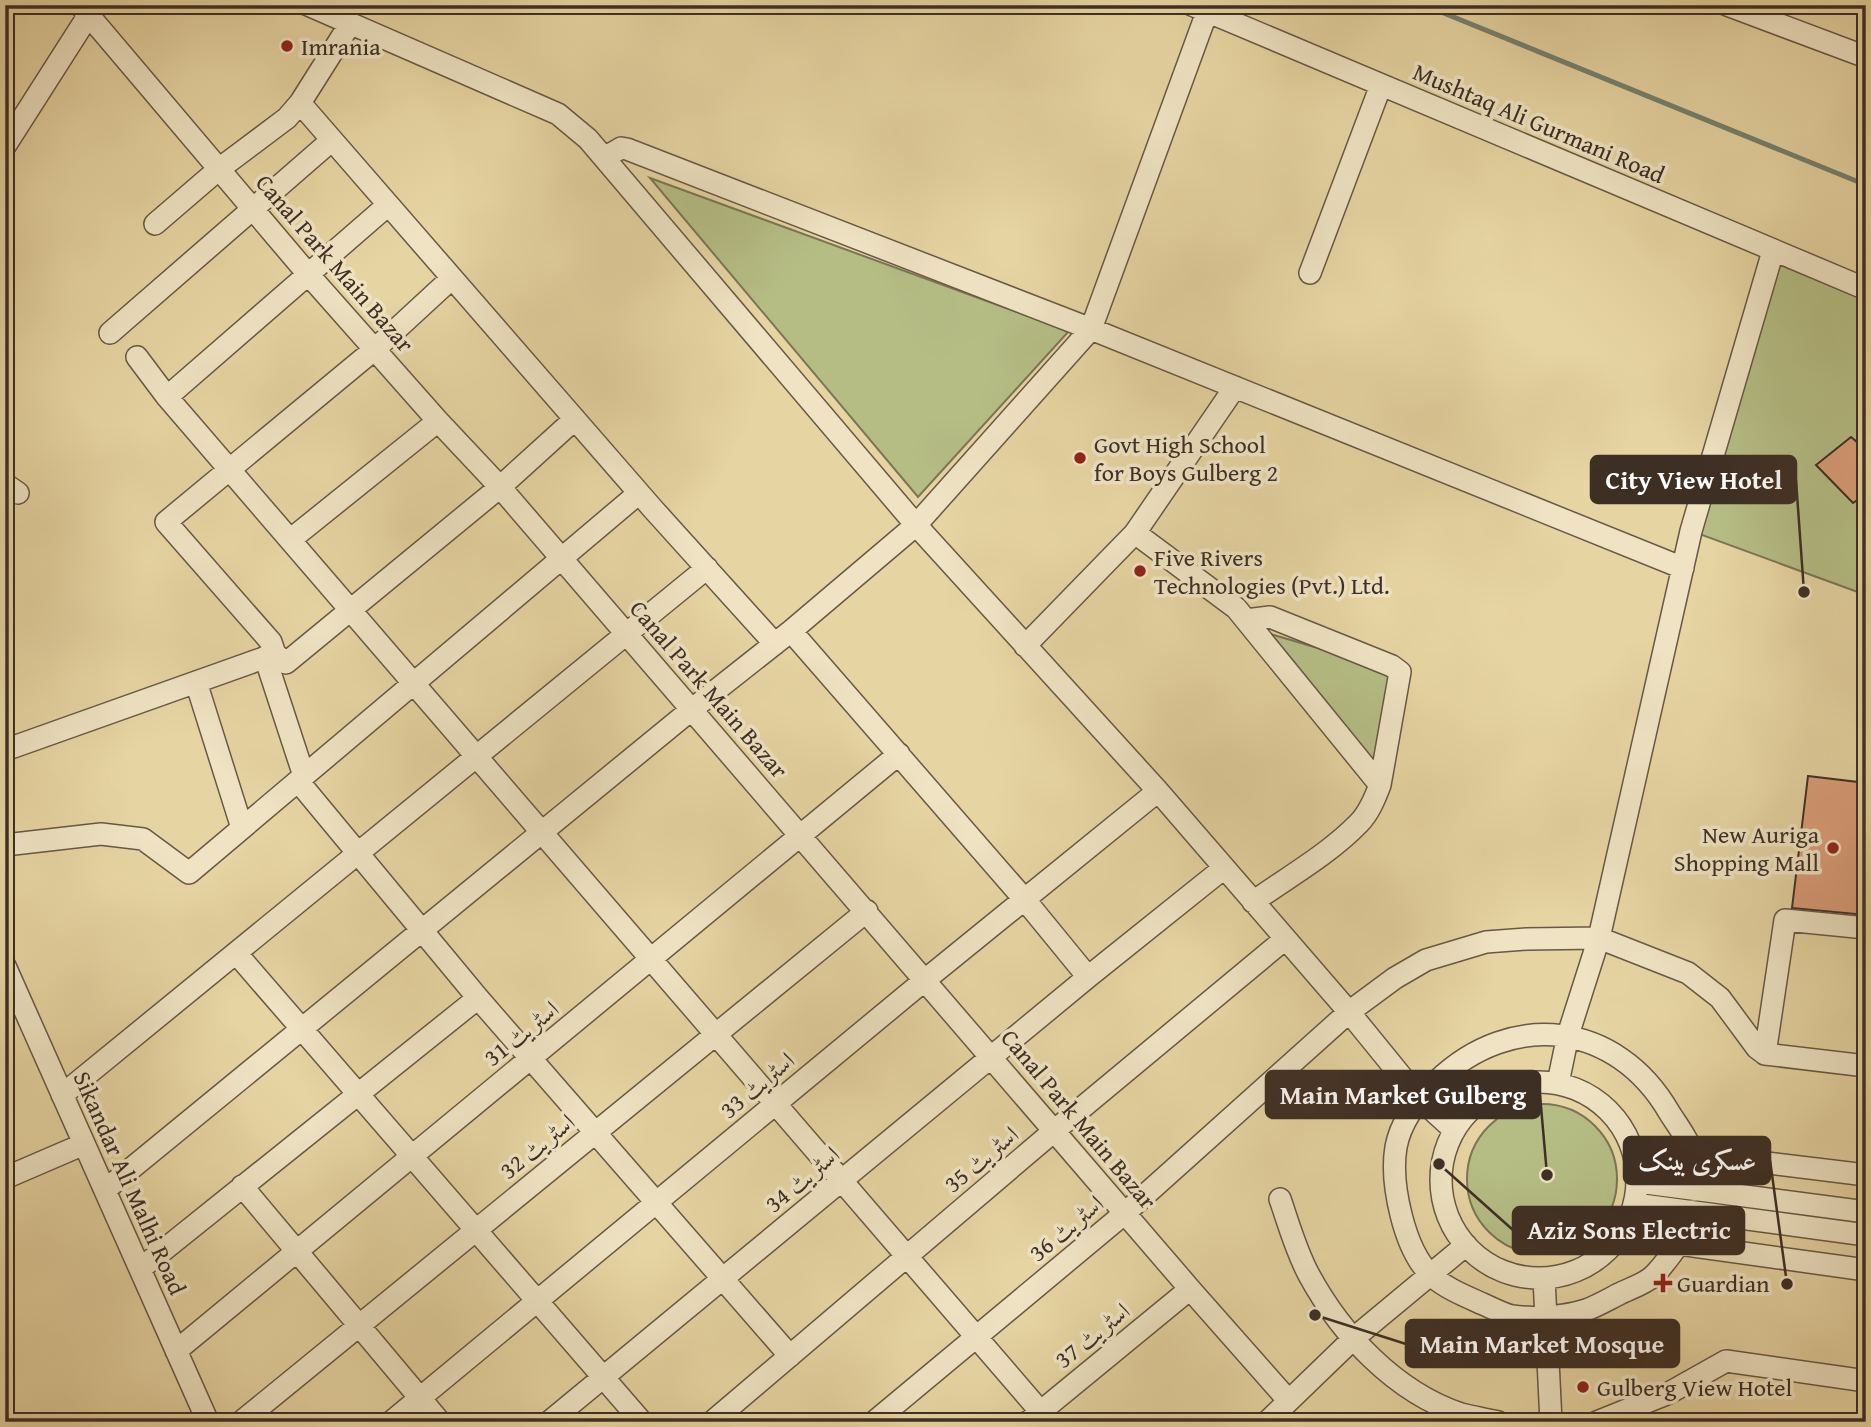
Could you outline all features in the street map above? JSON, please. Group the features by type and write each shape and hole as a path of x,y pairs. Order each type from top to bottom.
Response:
{"street":[{"path":"308,5 558,114 588,139 916,525 1158,791 1349,1012 1419,1098 1454,1130"},
{"path":"1727,5 1866,57"},
{"path":"104,1190 691,709 783,637 916,525 1091,329 1199,8"},
{"name":"Mushtaq Ali Gurmani Road","path":"1199,8 1866,289"},
{"path":"5,146 88,9"},
{"name":"Canal Park Main Bazar","path":"88,9 251,209 438,421 500,487 1288,1400"},
{"path":"155,224 219,169 287,118 300,103 350,24"},
{"path":"1310,273 1381,85"},
{"path":"300,103 707,568 783,637 899,754 1088,977"},
{"path":"110,332 332,140"},
{"path":"604,158 621,148 627,149 1091,329 1683,568"},
{"path":"167,397 388,205"},
{"path":"1558,1083 1568,1035 1600,938 1692,531 1773,251"},
{"path":"452,278 375,349 166,522 271,642 270,656 301,778 358,854 478,998 790,1356"},
{"path":"137,357 229,470 976,1337 1034,1417"},
{"path":"1025,646 1135,533 1235,387"},
{"path":"5,750 270,656 286,663 500,487 575,419"},
{"path":"289,540 438,421"},
{"path":"5,845 101,834 143,839 189,873 639,492"},
{"path":"1135,533 1227,600 1380,785"},
{"path":"62,1095 707,568"},
{"path":"1246,620 1270,617 1392,666 1400,672 1380,785 1373,802 1360,822 1337,842 1253,902"},
{"path":"196,682 242,828"},
{"name":"اسٹریٹ 31","path":"176,1351 899,754"},
{"name":"اسٹریٹ 33","path":"391,1422 1158,791"},
{"name":"اسٹریٹ 34","path":"549,1422 1224,868"},
{"name":"اسٹریٹ 32","path":"242,1422 867,911"},
{"path":"1765,1054 1785,920 1866,928"},
{"path":"1600,938 1688,973 1720,998 1757,1048 1765,1054 1866,1066"},
{"name":"اسٹریٹ 36","path":"874,1422 1125,1213 1349,1012 1395,978 1426,960 1486,942 1600,938"},
{"name":"اسٹریٹ 35","path":"712,1422 1054,1130 1285,939"},
{"path":"236,953 642,1422"},
{"name":"Sikandar Ali Malhi Road","path":"5,966 208,1422"},
{"path":"140,1269 478,998"},
{"path":"1568,1035 1595,1044 1634,1068 1655,1090 1694,1154 1689,1201 1679,1244 1652,1278 1586,1310 1546,1317 1511,1316 1457,1293 1430,1274 1408,1239 1398,1203 1396,1149 1404,1124 1419,1098 1447,1071 1479,1051 1516,1036 1568,1035"},
{"path":"1527,1082 1558,1083 1580,1090 1600,1101 1616,1117 1629,1137 1636,1159 1638,1182 1635,1204 1626,1227 1611,1247 1592,1263 1569,1273 1544,1278 1518,1275 1493,1267 1466,1245 1450,1219 1441,1190 1441,1169 1454,1130 1473,1107 1498,1090 1527,1082"},
{"path":"5,1178 84,1144"},
{"path":"1694,1154 1866,1174"},
{"path":"1638,1182 1689,1201 1866,1235"},
{"path":"243,1186 440,1422"},
{"path":"1280,1199 1295,1246 1309,1275 1354,1338 1381,1367 1418,1393 1460,1413 1498,1422"},
{"path":"1635,1204 1689,1201 1866,1212"},
{"path":"1679,1244 1866,1270"},
{"path":"1267,1422 1354,1338 1466,1245"},
{"path":"1544,1278 1551,1422"},
{"name":"اسٹریٹ 37","path":"1034,1417 1190,1289"},
{"path":"1597,1422 1625,1413 1669,1393 1726,1361 1866,1381"}],"green space":[{"path":"650,178 1069,331 918,497"},
{"path":"1773,251 1866,288 1866,595 1691,531"},
{"path":"1267,633 1386,668 1394,674 1373,768"},
{"path":"1542,1104 1571,1109 1595,1126 1612,1150 1617,1179 1612,1208 1595,1232 1571,1249 1542,1254 1513,1249 1489,1232 1472,1208 1467,1179 1472,1150 1489,1126 1513,1109"}],"building":[{"path":"1851,437 1857,442 1866,438 1866,494 1853,503 1816,465"},
{"name":"New Auriga Shopping Mall","path":"1808,776 1866,783 1866,915 1792,908"}],"waterway":[{"path":"1424,5 1866,185"}],"place":[{"name":"Imrania","path":"287,46"},
{"name":"Govt High School for Boys Gulberg 2","path":"1080,458"},
{"name":"Five Rivers Technologies (Pvt.) Ltd.","path":"1140,571"},
{"name":"City View Hotel","path":"1804,592"},
{"name":"New Auriga Shopping Mall","path":"1833,848"},
{"name":"Aziz Sons Electric","path":"1439,1164"},
{"name":"Main Market Gulberg","path":"1547,1175"},
{"name":"Guardian","path":"1663,1283"},
{"name":"عسکری بینک","path":"1787,1284"},
{"name":"Main Market Mosque","path":"1315,1315"},
{"name":"Gulberg View Hotel","path":"1583,1387"}]}
